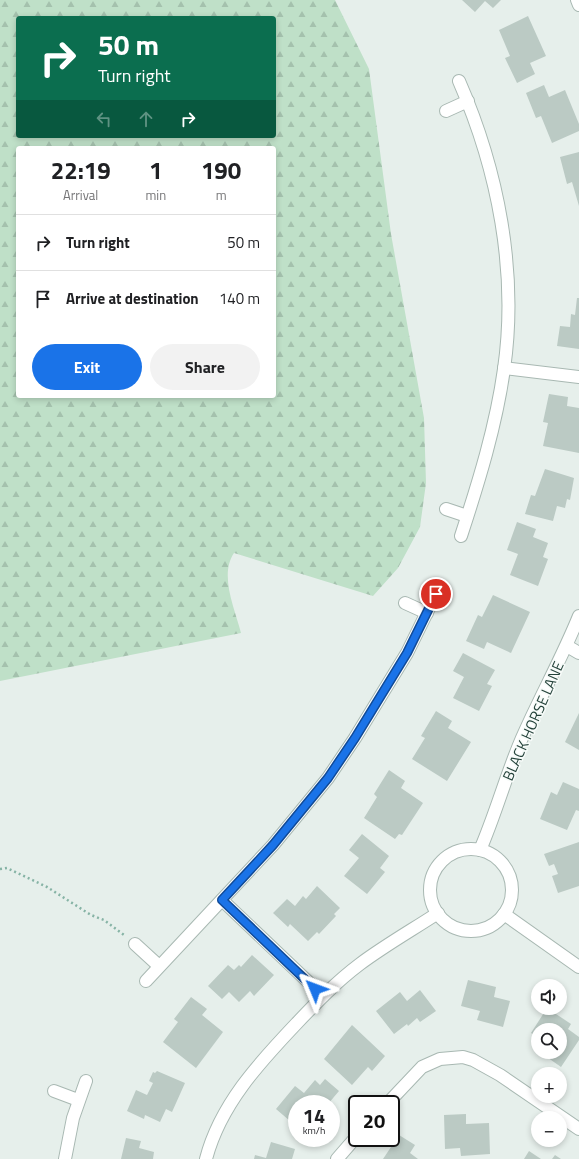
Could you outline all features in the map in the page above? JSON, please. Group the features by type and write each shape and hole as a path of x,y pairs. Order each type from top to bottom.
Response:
{"street":[{"path":"576,0 579,5"},
{"path":"459,81 486,150 503,231 507,273 508,318 504,368 492,431 461,536"},
{"path":"446,111 468,101"},
{"path":"504,368 579,377"},
{"path":"446,509 468,516"},
{"path":"146,981 273,845 328,778 388,686 407,653 436,594"},
{"path":"404,603 427,613"},
{"name":"BLACK HORSE LANE","path":"480,850 491,825 522,739 579,616"},
{"path":"566,646 579,654"},
{"path":"470,849 480,850 497,858 507,870 510,878 512,896 504,914 492,925 471,931 453,926 438,913 431,896 431,885 436,870 441,862 452,854 470,849"},
{"path":"222,900 323,996"},
{"path":"206,1159 209,1147 225,1114 243,1084 262,1060 323,996 359,965 438,913"},
{"path":"504,914 579,967"},
{"path":"135,944 159,966"},
{"path":"396,1095 422,1067 440,1059 463,1057 473,1060 500,1075 579,1129"},
{"path":"65,1159 78,1100 86,1081"},
{"path":"54,1091 78,1100"},
{"path":"337,1159 348,1146"}],"path":[{"path":"0,869 7,868 47,887 91,915 104,920 135,944"}],"green space":[{"path":"0,0 335,0 369,69 391,234 424,418 426,483 420,527 398,568 373,596 234,553 228,571 228,582 232,603 241,633 0,681"}],"building":[{"path":"462,0 501,0 493,8 485,1 475,12"},
{"path":"528,16 546,56 530,63 535,74 517,83 505,58 510,56 499,30"},
{"path":"544,85 549,97 565,90 579,124 579,131 552,143 541,116 536,118 526,93"},
{"path":"579,152 579,206 572,182 567,184 560,157"},
{"path":"577,298 579,298 579,349 557,346 560,326 570,327 571,314 575,315"},
{"path":"549,394 568,397 567,406 579,408 579,453 543,446 548,423 543,422"},
{"path":"545,469 574,478 570,500 567,499 565,508 557,506 553,521 525,514 531,495 535,496"},
{"path":"517,522 536,529 533,537 548,543 543,557 548,559 538,586 510,575 518,554 507,550"},
{"path":"493,595 530,612 511,653 487,642 484,649 466,641 478,615 482,617"},
{"path":"463,653 495,670 487,684 492,686 479,711 453,698 464,677 453,671"},
{"path":"436,711 452,721 448,728 471,742 447,781 412,759 425,738 421,736"},
{"path":"579,713 579,750 565,742"},
{"path":"389,770 405,781 401,788 423,803 402,835 399,834 395,839 364,818 377,797 374,794"},
{"path":"563,782 579,789 579,811 576,810 567,830 540,819 551,792 557,795"},
{"path":"362,834 389,856 380,868 385,872 367,894 344,876 359,858 349,850"},
{"path":"579,842 579,886 558,893 552,876 558,874 554,864 549,866 544,854"},
{"path":"317,886 340,908 334,914 336,916 319,934 317,932 308,941 290,924 288,927 273,913 287,899 295,906 303,896 306,899"},
{"path":"252,955 274,975 254,996 250,991 239,1002 229,992 222,999 208,986 228,965 234,970 239,965 241,967"},
{"path":"468,980 496,987 494,997 510,1001 503,1027 477,1020 480,1011 461,1006"},
{"path":"420,990 436,1011 420,1022 417,1018 408,1026 407,1024 394,1034 376,1011 400,992 407,1001"},
{"path":"191,997 207,1009 202,1015 223,1032 196,1068 163,1042 178,1022 174,1019"},
{"path":"543,1015 558,1015 571,1024 568,1029 579,1037 579,1040 567,1058 567,1023 537,1023"},
{"path":"352,1025 385,1056 372,1071 368,1067 352,1085 324,1059"},
{"path":"550,1059 566,1059 561,1067"},
{"path":"157,1071 185,1083 172,1112 166,1109 160,1122 145,1115 144,1119 127,1111 136,1090 147,1095 153,1083 149,1081 153,1072 155,1073"},
{"path":"325,1079 339,1091 336,1095 288,1095 288,1119 276,1109 295,1086 304,1093 315,1080 320,1085"},
{"path":"466,1114 466,1124 489,1123 490,1154 461,1156 460,1148 445,1149 444,1115"},
{"path":"400,1136 415,1145 410,1153 418,1159 383,1159 391,1147 400,1147"},
{"path":"126,1138 141,1141 139,1148 154,1152 153,1159 121,1159"},
{"path":"271,1142 295,1149 292,1159 254,1159 255,1155 266,1158"},
{"path":"529,1151 541,1159 524,1159"},
{"path":"555,1155 561,1159 552,1159"}],"route":[{"path":"315,989 222,900 273,845 328,778 380,700 407,653 436,594"}]}
